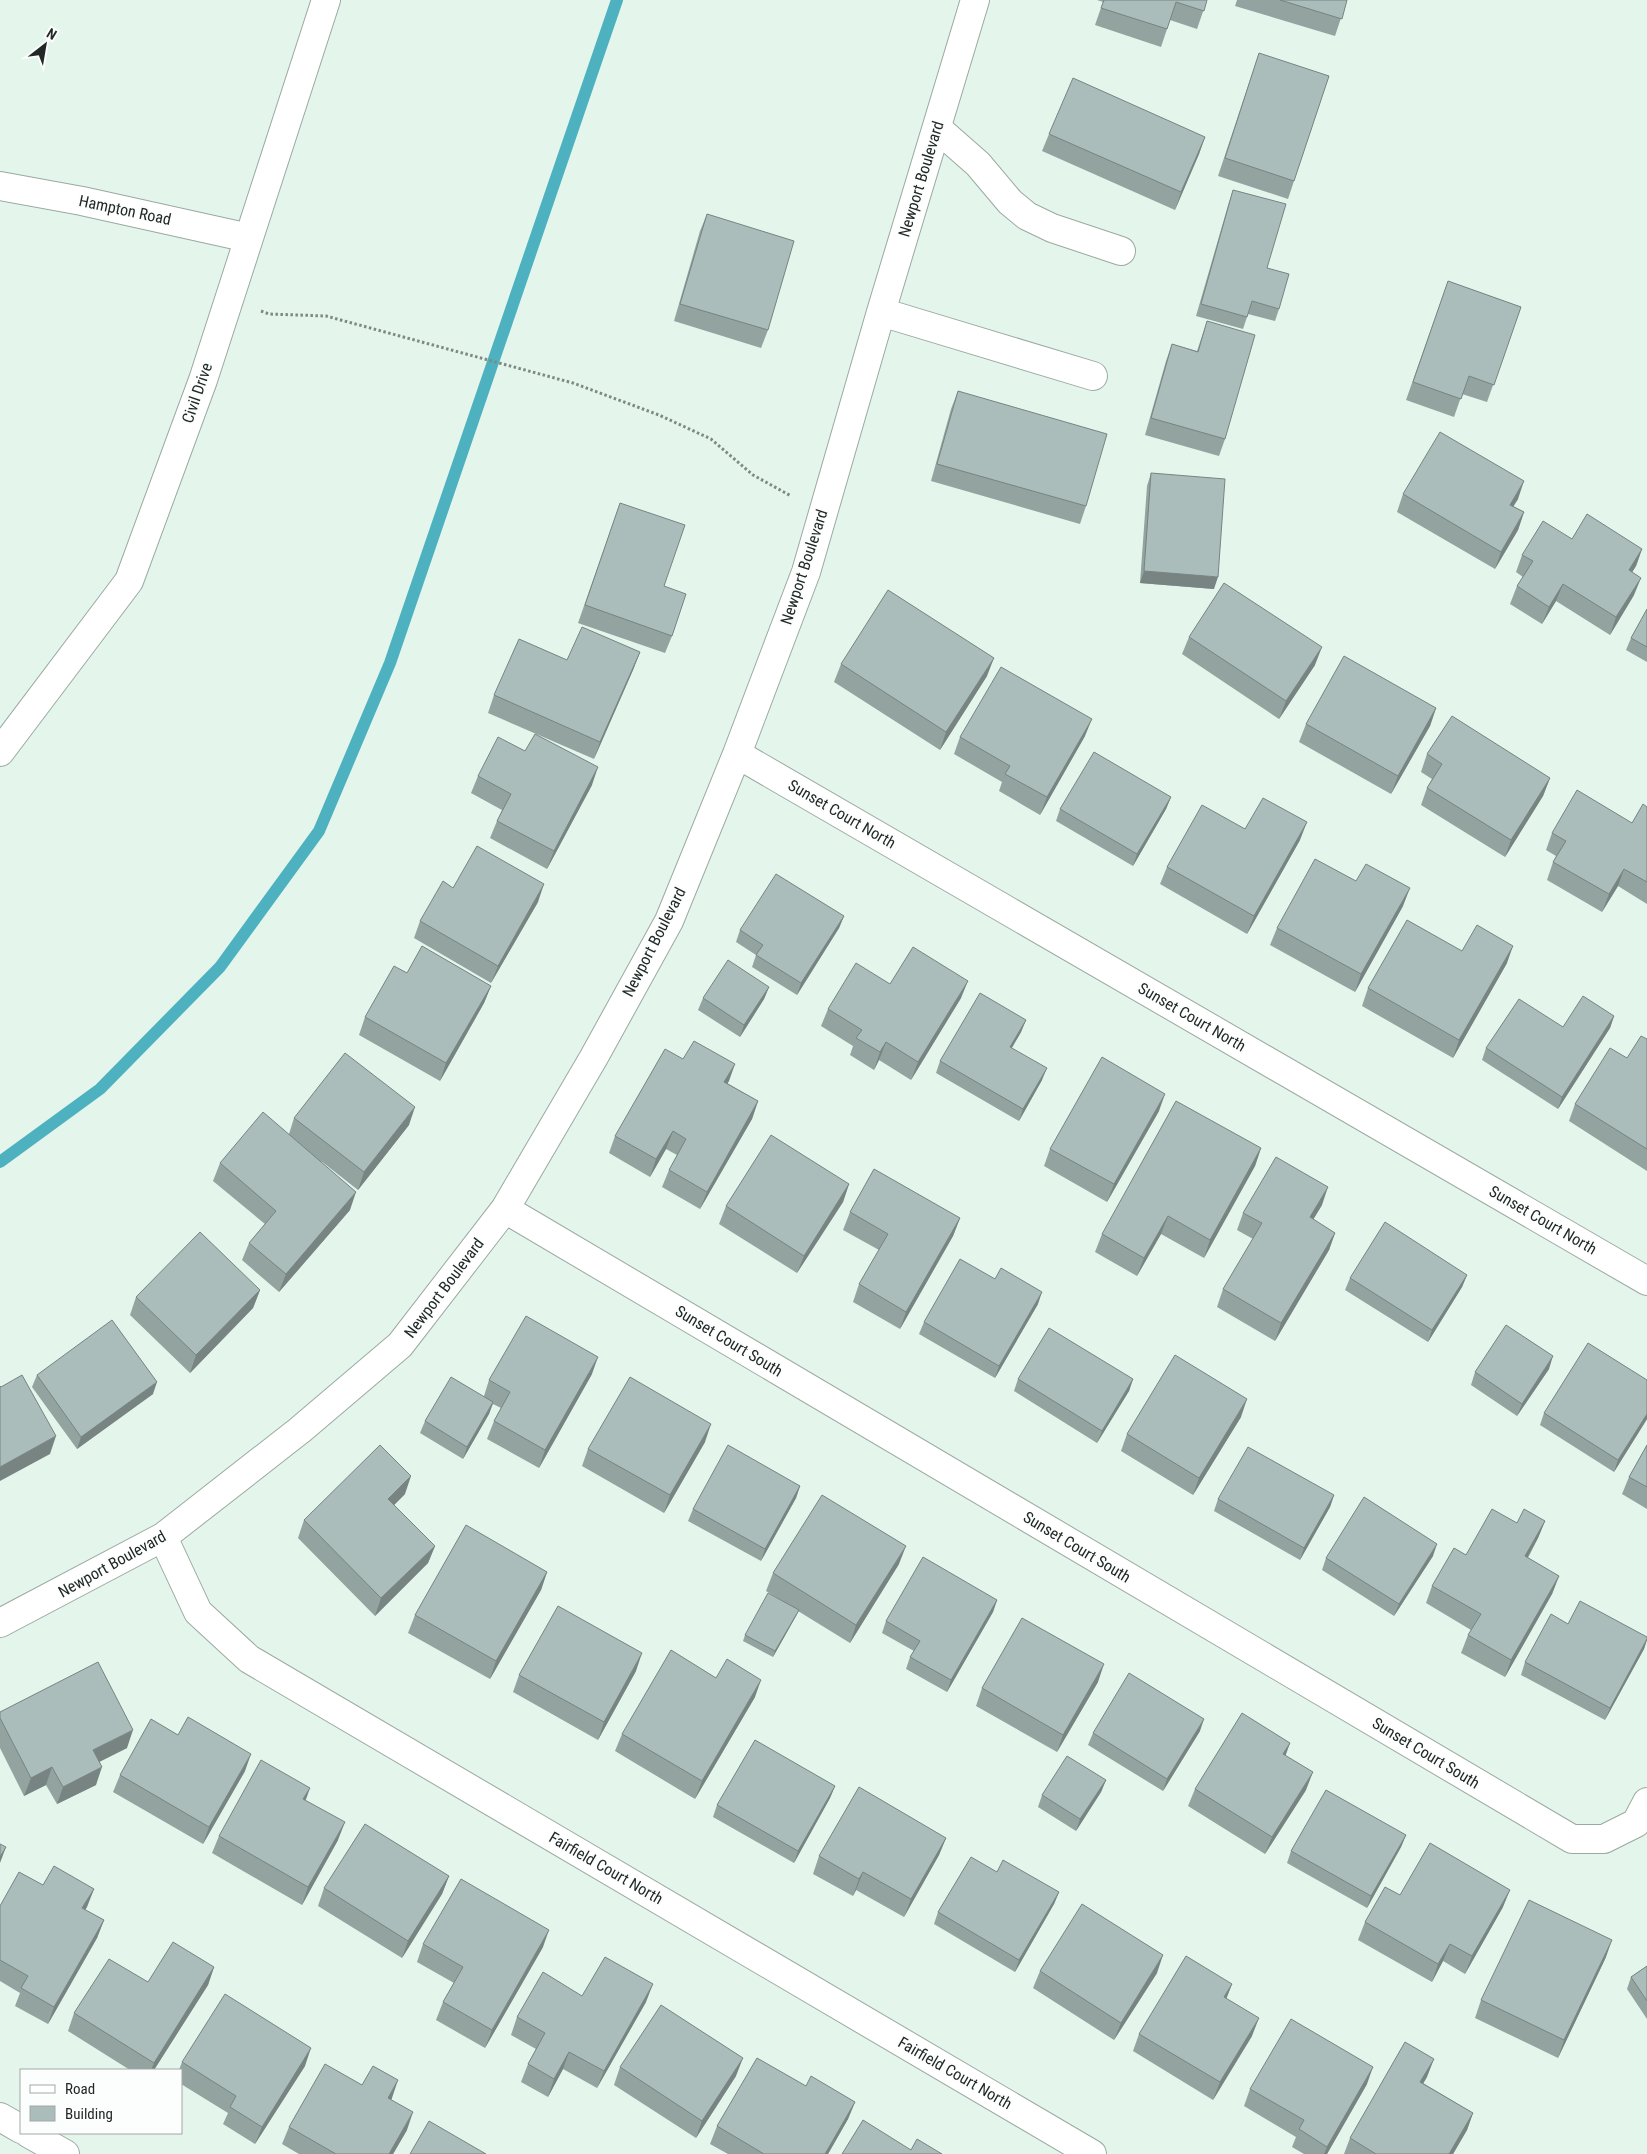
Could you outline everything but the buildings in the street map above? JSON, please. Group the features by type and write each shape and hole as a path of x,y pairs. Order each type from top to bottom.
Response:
{"street":[{"name":"Civil Drive","path":"0,752 129,581 203,380 326,0"},
{"name":"Newport Boulevard","path":"0,1623 163,1538 300,1430 400,1345 504,1209 594,1057 669,921 737,754 806,572 881,312 975,0"},
{"path":"937,128 978,164 1010,202 1027,216 1052,228 1121,251"},
{"name":"Hampton Road","path":"0,186 82,201 249,238"},
{"path":"881,312 1093,376"},
{"name":"Sunset Court North","path":"737,754 1647,1281"},
{"name":"Sunset Court South","path":"504,1209 1572,1839 1604,1839 1636,1823 1647,1802"},
{"name":"Fairfield Court North","path":"163,1538 198,1612 249,1659 1092,2154"},
{"path":"0,2117 20,2128"},
{"path":"30,2134 65,2154"}],"path":[{"path":"229,297 269,314 326,316 562,380 659,415 711,439 753,475 788,494 824,510"}],"waterway":[{"path":"0,1162 100,1089 220,967 319,831 390,663 617,0"}]}
